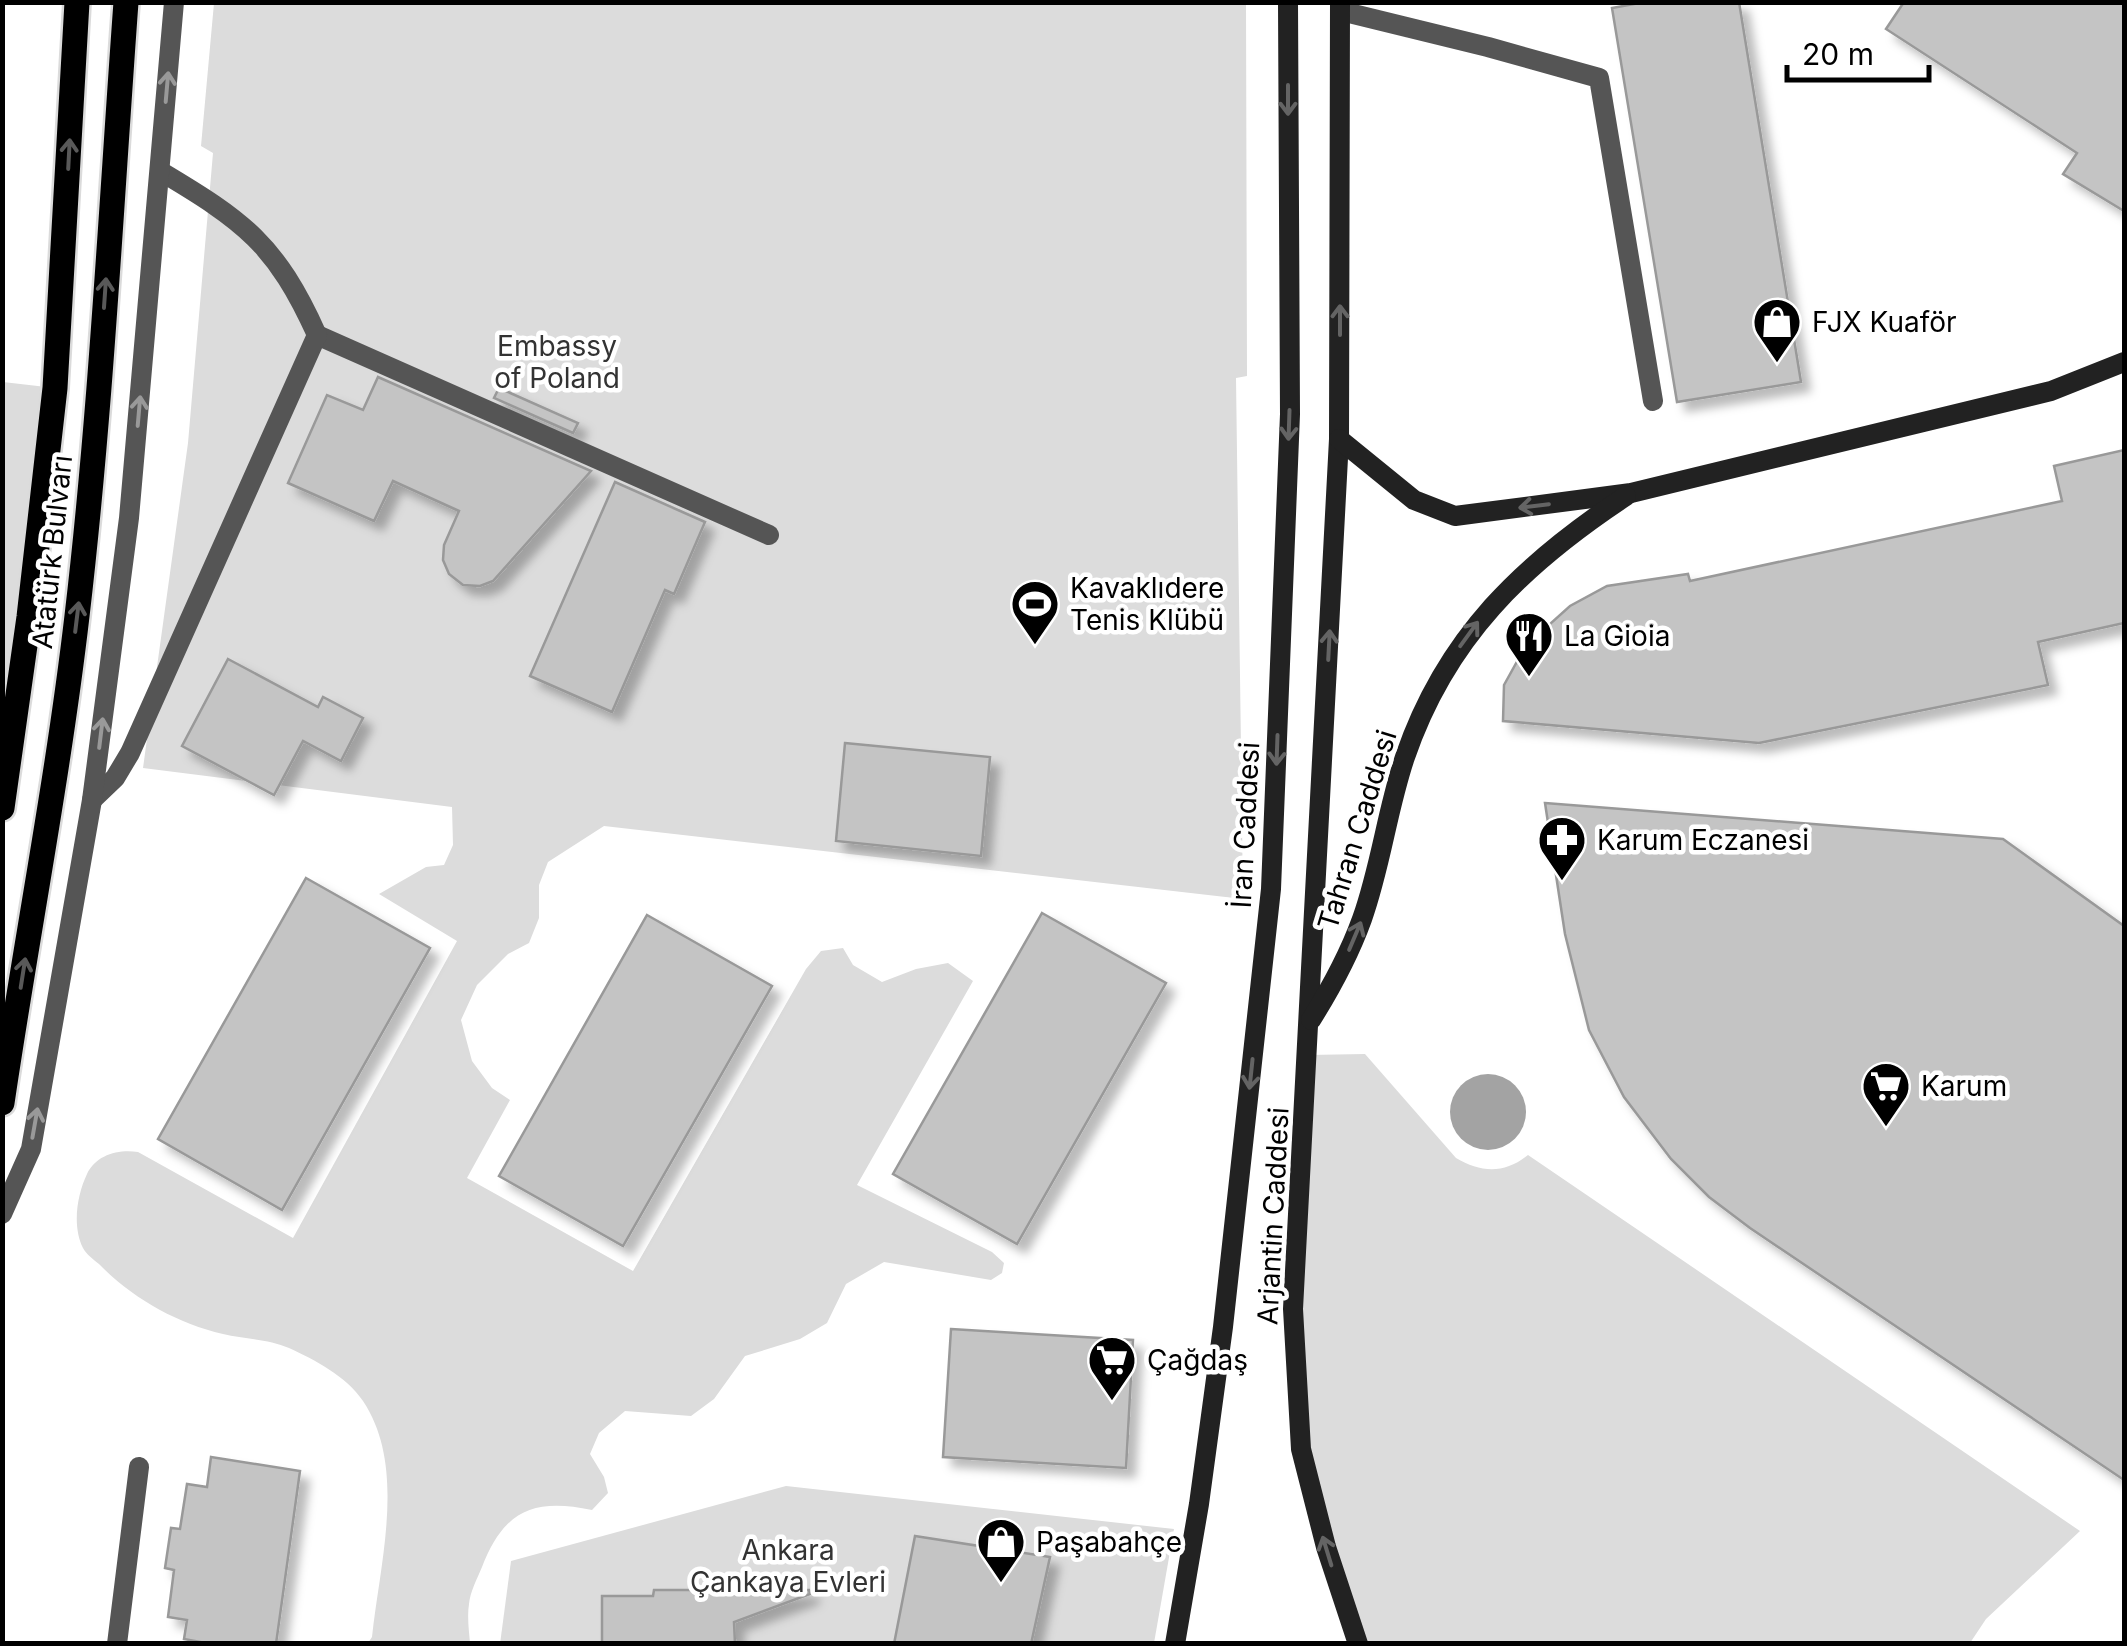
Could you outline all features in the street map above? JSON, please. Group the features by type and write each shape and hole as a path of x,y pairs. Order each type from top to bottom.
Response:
{"main road":[{"name":"Atatürk Bulvarı","path":"2,808 55,388 77,2"},
{"name":"Atatürk Bulvarı","path":"2,1103 77,617 126,2"},
{"name":"İran Caddesi","path":"1174,1644 1200,1504 1218,1366 1271,889 1290,414 1288,2"},
{"path":"1310,1022 1340,439 1341,7"},
{"name":"Tahran Caddesi","path":"1340,439 1414,500 1455,516 1631,493 2050,391 2124,362"},
{"name":"Tahran Caddesi","path":"1310,1022 1333,986 1363,916 1405,757 1428,701 1457,651 1494,602 1572,532 1631,493"},
{"name":"Arjantin Caddesi","path":"1310,1022 1292,1309 1301,1449 1326,1547 1358,1644"}],"lane":[{"path":"2,1214 31,1149 92,800 129,518 174,2"},
{"path":"1341,7 1599,78 1652,401"},
{"path":"160,172 224,209 251,232 296,288 317,335 769,535"},
{"path":"92,800 115,778 130,754 317,335"},
{"path":"117,1644 140,1467"}],"green space":[{"name":"Embassy of Poland","path":"214,3 1246,3 1247,376 1236,378 1243,899 604,826 548,862 539,885 539,918 529,943 508,954 477,985 461,1020 472,1061 492,1088 510,1100 467,1178 633,1271 806,969 821,951 843,948 853,965 882,982 916,969 948,963 973,981 857,1185 992,1252 1004,1263 1002,1273 991,1280 884,1262 846,1284 827,1323 800,1339 745,1356 714,1399 691,1416 625,1411 599,1433 590,1454 604,1477 608,1493 592,1510 538,1508 511,1521 500,1532 471,1595 470,1643 368,1643 384,1547 387,1485 376,1427 356,1392 329,1370 289,1348 206,1329 156,1308 88,1255 78,1230 78,1201 91,1167 108,1155 130,1151 293,1238 457,941 379,894 426,867 444,865 453,845 452,807 143,768 188,443 213,153 201,146"},
{"path":"3,382 55,388 3,768"},
{"path":"1365,1054 1456,1158 1475,1167 1493,1169 1511,1166 1528,1155 2080,1531 1986,1619 1970,1643 1358,1643 1301,1449 1293,1309 1308,1055"},
{"name":"Ankara Çankaya Evleri","path":"786,1486 1174,1529 1154,1643 500,1644 511,1561"}],"shaded area":[{"path":"1488,1074 1515,1085 1526,1112 1515,1139 1488,1150 1461,1139 1450,1112 1461,1085"}],"building":[{"path":"1645,2 1739,2 1801,382 1677,402 1612,8"},
{"path":"1904,2 2124,2 2124,211 2063,174 2077,153 1886,29"},
{"path":"378,377 591,471 493,581 480,586 463,585 449,574 443,560 444,545 459,511 393,481 374,521 288,483 327,395 363,410"},
{"path":"499,388 578,423 573,433 494,398"},
{"path":"2124,450 2124,623 2038,642 2048,685 1759,743 1503,721 1504,685 1519,658 1570,606 1607,586 1688,574 1690,581 2062,501 2054,466"},
{"path":"615,482 705,522 674,594 665,590 612,712 530,676"},
{"path":"228,659 318,707 323,697 363,718 341,761 303,741 274,795 182,746"},
{"path":"845,743 990,757 981,856 836,841"},
{"name":"Karum","path":"1545,803 2003,839 2124,926 2124,1480 1750,1228 1709,1197 1671,1159 1624,1097 1589,1030 1565,934"},
{"path":"306,878 430,948 282,1210 158,1139"},
{"path":"1042,913 1166,983 1017,1244 893,1174"},
{"path":"647,915 772,986 623,1246 499,1176"},
{"path":"951,1329 1133,1340 1126,1468 943,1457"},
{"path":"211,1457 300,1471 276,1644 211,1644 184,1639 187,1620 168,1617 174,1570 165,1568 171,1528 180,1529 187,1484 207,1487"},
{"path":"915,1536 1050,1557 1031,1644 894,1644"},
{"path":"654,1590 809,1590 810,1594 734,1622 735,1644 602,1644 602,1596 653,1596"}],"place":[{"name":"FJX Kuaför","path":"1777,364"},
{"name":"Kavaklıdere Tenis Klübü","path":"1035,646"},
{"name":"La Gioia","path":"1529,678"},
{"name":"Karum Eczanesi","path":"1562,882"},
{"name":"Karum","path":"1886,1128"},
{"name":"Çağdaş","path":"1112,1402"},
{"name":"Paşabahçe","path":"1001,1584"}]}
